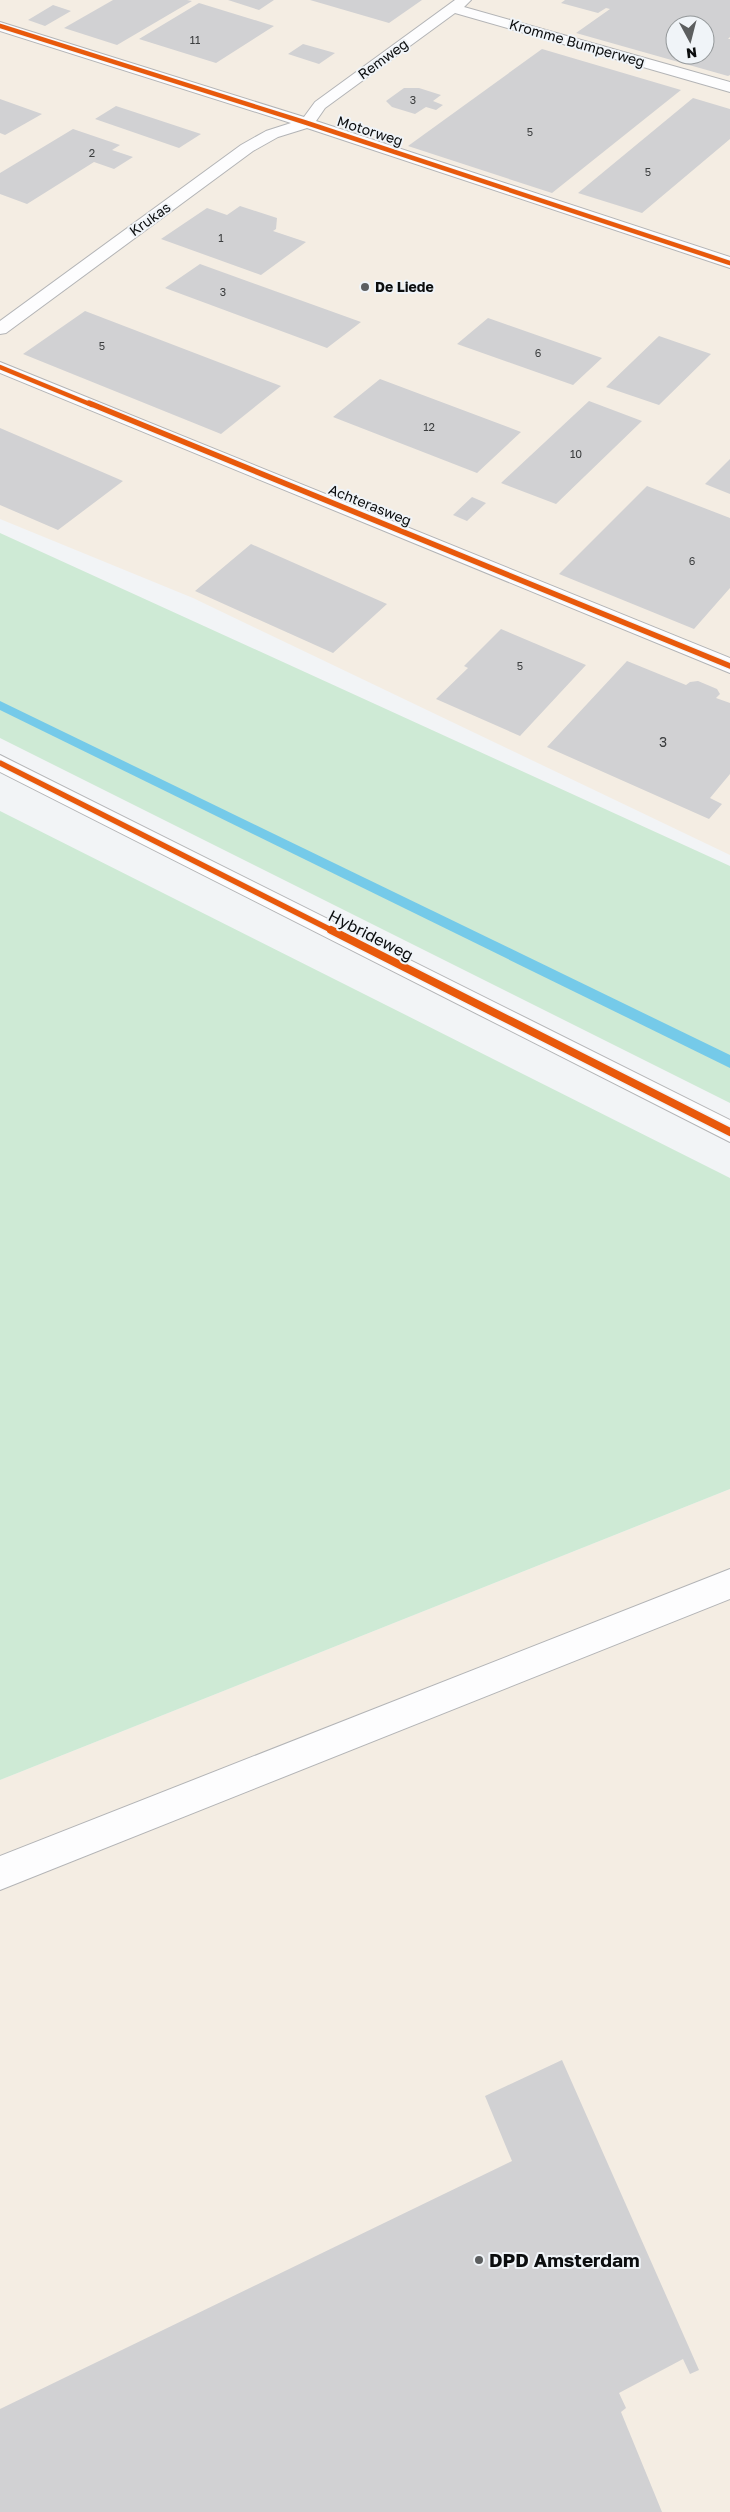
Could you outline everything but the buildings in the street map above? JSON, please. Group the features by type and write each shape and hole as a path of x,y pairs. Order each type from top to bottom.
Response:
{"street":[{"name":"Kromme Bumperweg","path":"459,4 730,87"},
{"name":"Remweg","path":"307,124 320,104 459,4"},
{"name":"Motorweg","path":"0,26 307,124 730,263"},
{"name":"Krukas","path":"0,329 247,148 272,134 307,124"},
{"name":"Achterasweg","path":"0,367 730,666"},
{"name":"Hybrideweg","path":"0,763 730,1132"},
{"path":"0,1873 730,1584"}],"shaded area":[{"name":"De Liede","path":"0,0 730,0 730,855 193,598 0,519"},
{"path":"730,1489 730,2512 0,2512 0,1780"}],"green space":[{"path":"0,533 730,866 730,1103 0,738"},
{"path":"0,811 730,1178 730,1489 0,1780"}],"waterway":[{"path":"0,705 730,1062"}],"cycle path":[{"path":"0,26 307,123 730,263"},
{"path":"0,367 730,666"},
{"path":"0,763 730,1132"}],"place":[{"name":"De Liede","path":"365,287"},
{"name":"DPD Amsterdam","path":"479,2260"}]}
